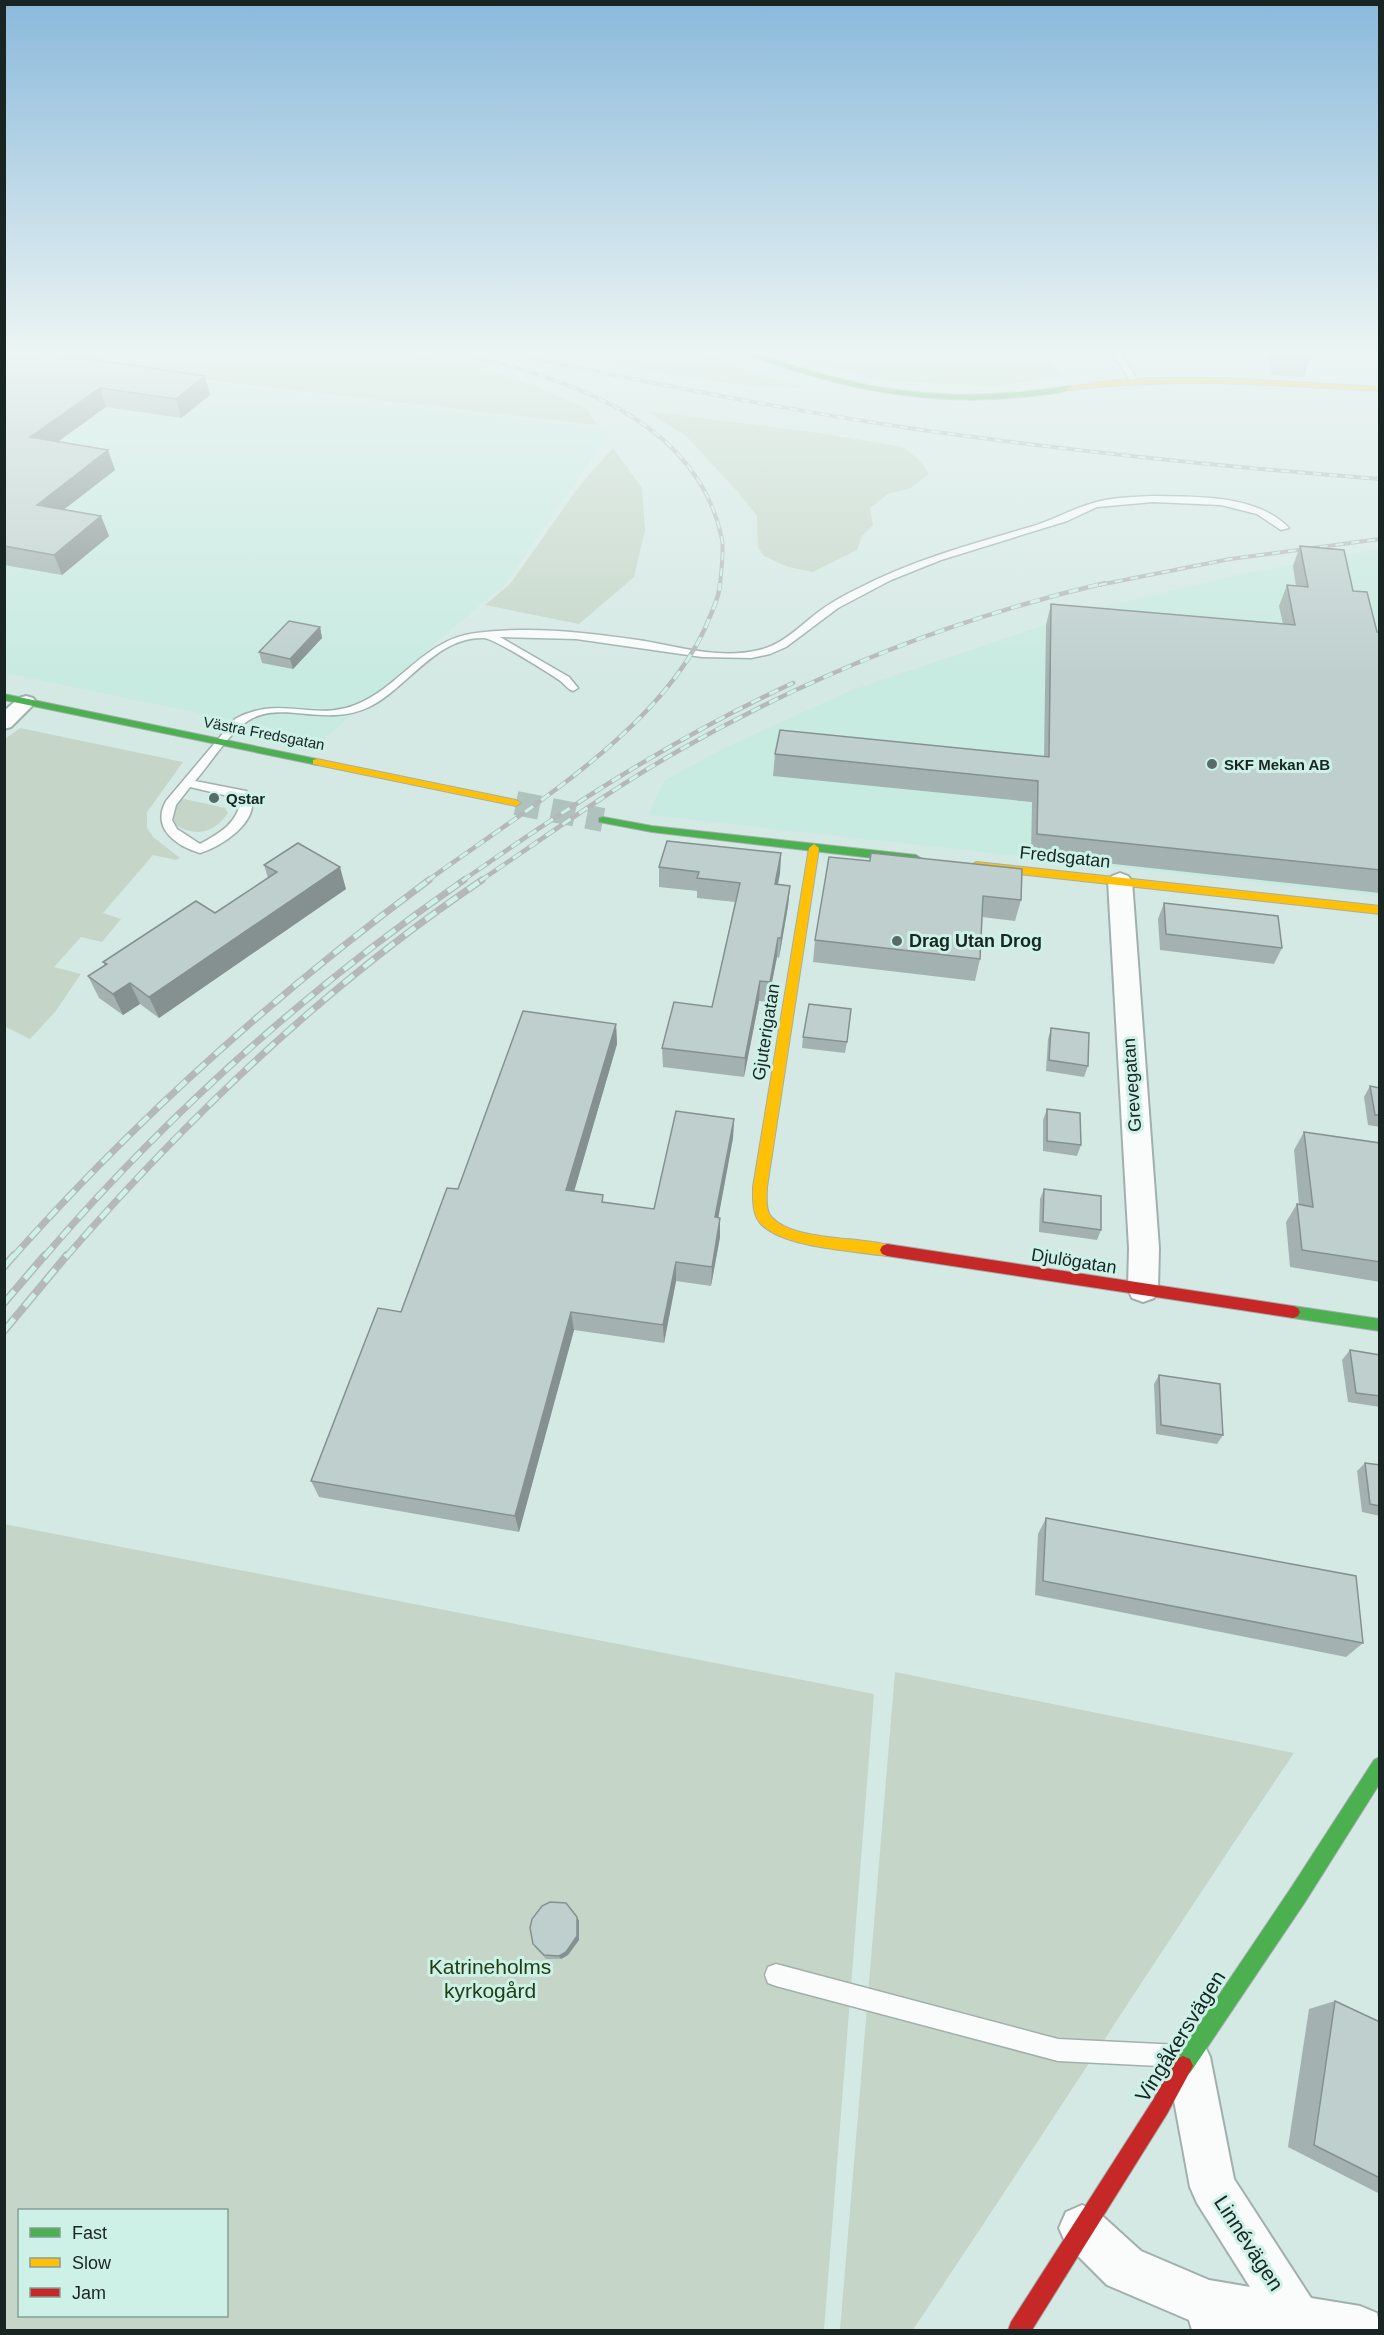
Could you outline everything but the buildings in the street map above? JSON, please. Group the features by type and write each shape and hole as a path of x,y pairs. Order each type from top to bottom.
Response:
{"street":[{"name":"Västra Fredsgatan","path":"4,697 516,803"},
{"path":"4,723 26,702"},
{"path":"603,820 652,829 932,861"},
{"name":"Gjuterigatan","path":"767,1220 760,1212 760,1186 814,848"},
{"name":"Fredsgatan","path":"967,865 1380,910"},
{"name":"Grevegatan","path":"1120,881 1144,1248 1143,1289"},
{"name":"Djulögatan","path":"767,1220 785,1233 816,1239 1380,1325"},
{"name":"Vingåkersvägen","path":"1019,2331 1160,2107 1188,2057 1298,1894 1380,1766"},
{"name":"Linnévägen","path":"1188,2057 1213,2187 1298,2320"},
{"name":"Linnévägen","path":"1082,2228 1124,2268 1212,2317 1298,2320 1360,2331"}],"lane":[{"path":"187,783 242,794 248,798 247,810 237,825 222,837 200,849 167,828 164,818 170,804 187,783 222,742 239,721 253,713 276,710 340,713 359,708 376,698 420,662 447,644 467,637 488,634 567,634 733,657 781,647 838,604 916,564 1065,518 1093,506 1125,501 1173,500 1232,505 1270,516 1284,528"},
{"path":"488,634 565,679 573,688"},
{"path":"776,1976 1058,2050 1188,2057"}],"shaded area":[{"path":"5,459 591,459 505,584 324,739 5,673"},
{"path":"1379,549 1379,896 648,815 664,781 722,749 850,691 1089,610 1251,572"}],"green space":[{"path":"603,459 621,459 642,488 645,530 634,577 579,624 485,605 510,584 580,485"},
{"path":"707,459 918,459 929,474 911,488 888,494 870,508 873,525 862,536 857,550 813,572 788,567 764,556 758,547 757,516"},
{"path":"20,728 183,762 147,812 147,828 153,837 180,858 176,860 153,855 103,913 121,919 102,942 81,937 54,967 81,974 55,1012 30,1039 4,1026 5,739"},
{"path":"180,798 225,808 228,813 223,820 210,829 190,831 175,824 173,815"},
{"name":"Katrineholms kyrkogård","path":"4,1524 874,1694 824,2330 5,2330"},
{"path":"895,1672 1294,1753 913,2330 840,2330"}],"tunnel":[{"path":"516,803 603,820"}],"railway":[{"path":"682,459 707,496 722,539 720,585"},
{"path":"1157,459 1380,479"},
{"path":"1099,585 1230,559 1380,539"},
{"path":"427,881 547,796 627,730 662,694 691,655 711,614 720,583"},
{"path":"480,881 653,766 728,723 780,698 832,674 939,631 1049,597 1105,583"},
{"path":"462,881 623,774 706,726 793,683"},
{"path":"13,1257 110,1155 211,1058 318,966 429,880"},
{"path":"44,1257 139,1153 242,1055 351,964 464,880"},
{"path":"66,1257 161,1153 262,1055 369,963 482,880"},
{"path":"4,1267 14,1255"},
{"path":"4,1303 45,1255"},
{"path":"4,1331 67,1255"}],"traffic: fast":[{"path":"4,697 317,762"},
{"path":"603,820 652,829 916,859"},
{"path":"1293,1312 1380,1325"},
{"path":"1183,2066 1298,1895 1380,1766"}],"traffic: slow":[{"path":"317,762 516,803"},
{"path":"814,848 760,1187 760,1208 765,1219 774,1227 788,1233 804,1238 887,1250"},
{"path":"976,866 1380,910"}],"traffic: jam":[{"path":"887,1250 1293,1312"},
{"path":"1019,2330 1160,2107 1183,2066"}],"place":[{"name":"SKF Mekan AB","path":"1212,764"},
{"name":"Qstar","path":"214,798"},
{"name":"Drag Utan Drog","path":"897,941"}]}
